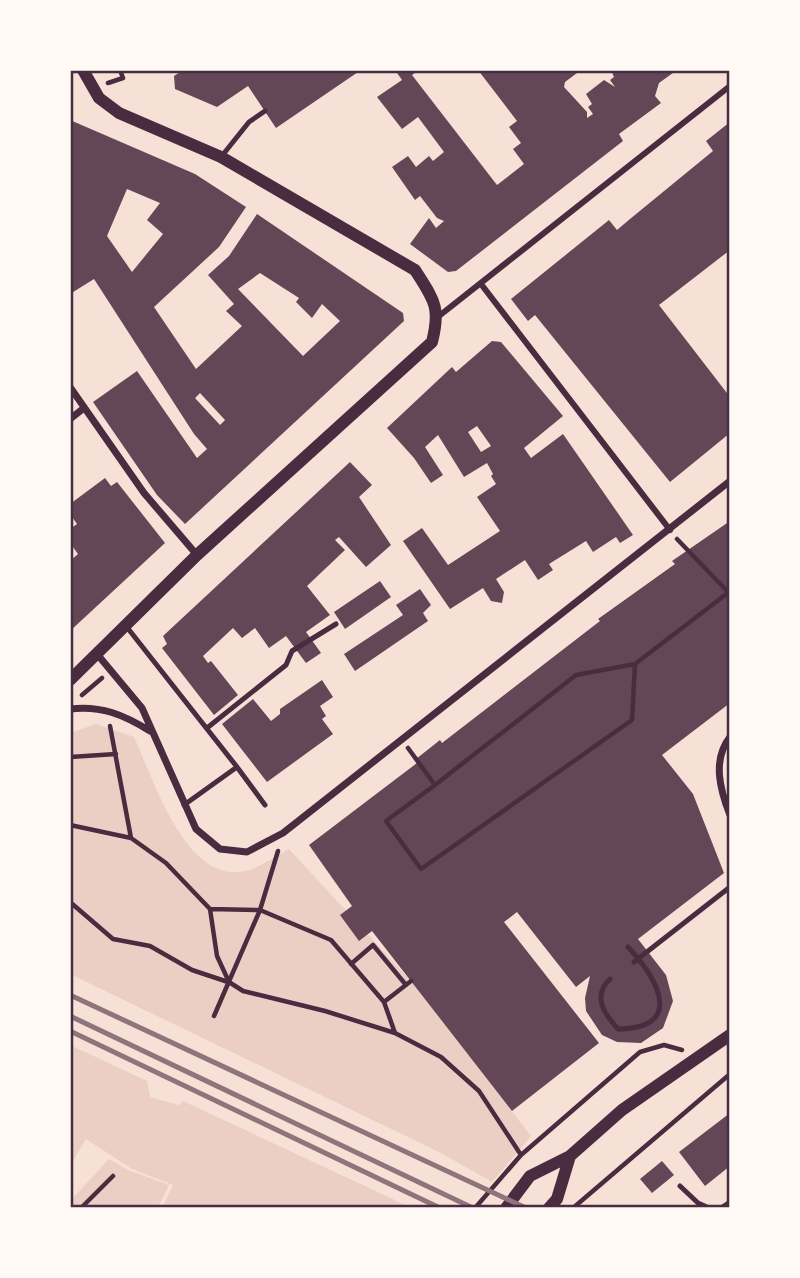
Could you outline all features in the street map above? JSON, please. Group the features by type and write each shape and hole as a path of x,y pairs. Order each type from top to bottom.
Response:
{"street":[{"path":"83,70 99,98 119,113 221,158 415,270 439,316"},
{"path":"70,680 197,555 432,342 439,316 730,86"},
{"path":"481,285 670,530"},
{"path":"70,387 144,493 197,555"},
{"path":"70,419 84,408"},
{"path":"97,654 142,708 150,732 196,829 220,849 247,852 283,833 730,481"},
{"path":"70,709 103,708 125,716 150,732"},
{"path":"730,737 722,747 719,779 730,815"},
{"path":"506,1208 530,1176 570,1156 622,1110 730,1035"},
{"path":"549,1208 557,1199 570,1156"}],"lane":[{"path":"221,158 248,122 265,111"},
{"path":"207,728 286,665 292,651 336,624"},
{"path":"126,626 265,805"},
{"path":"184,805 237,767"},
{"path":"634,962 730,887"},
{"path":"610,979 601,987 600,1000 605,1015 618,1029 635,1029 652,1019 660,1007 659,988 650,970 628,947"},
{"path":"680,1186 698,1203 709,1208"},
{"path":"721,1208 730,1202"}],"path":[{"path":"635,664 632,720 421,869 386,821 576,675 635,664 729,593 670,530"},
{"path":"78,700 111,671"},
{"path":"103,708 113,732 131,838"},
{"path":"70,757 116,754"},
{"path":"416,759 435,785"},
{"path":"70,825 131,838 166,863 210,909 217,956 229,982"},
{"path":"214,1016 261,910 283,833"},
{"path":"70,902 113,939 150,946 192,970 229,982 243,991 325,1011 395,1033 441,1057 479,1090 521,1155"},
{"path":"210,909 261,910 331,940 384,1002 395,1033"},
{"path":"351,964 373,946 409,983 384,1002"},
{"path":"475,1208 521,1155 640,1052 664,1045 699,1056"},
{"path":"573,1208 730,1074"},
{"path":"81,1208 113,1176"}],"shaded area":[{"path":"96,724 134,737 174,825 205,862 224,871 245,871 262,865 289,849 411,981 531,1136 492,1182 443,1154 70,974 70,733"},
{"path":"70,1045 147,1081 150,1097 179,1105 183,1101 412,1208 162,1208 173,1185 132,1169 86,1139 70,1166"},
{"path":"109,1159 128,1170 169,1185 158,1208 70,1208 70,1201"}],"building":[{"path":"183,70 361,70 276,128 248,86 217,107 175,89 174,76"},
{"path":"395,70 419,70 412,75 497,185 524,164 513,149 521,143 509,127 517,121 478,70 581,70 565,82 564,87 587,112 587,118 593,114 588,107 592,104 586,94 604,80 615,87 610,80 614,77 611,70 677,70 659,83 655,96 661,103 619,134 623,141 456,271 448,272 410,244 429,218 436,228 444,221 437,218 420,196 415,200 392,167 408,156 416,167 429,156 433,161 444,152 418,117 402,129 377,97 402,80"},
{"path":"70,120 195,174 246,207 219,247 154,307 196,369 242,326 226,311 234,304 208,275 229,256 257,214 403,313 404,321 185,524 157,495 93,402 137,371 197,458 207,449 194,434 94,279 70,294","holes":["127,189 160,203 147,220 163,234 132,272 107,236","260,273 299,298 296,302 312,318 322,304 340,321 303,356 238,289","200,393 225,420 220,425 195,398"]},
{"path":"730,122 730,250 659,305 730,397 730,433 670,482 535,315 528,321 511,299 609,220 617,230 713,151 706,141"},
{"path":"492,341 501,342 563,416 524,448 531,458 563,434 633,535 620,543 616,537 593,552 586,541 549,564 553,570 538,580 525,560 496,579 504,592 502,603 491,601 483,588 450,609 403,541 422,528 448,565 500,531 477,497 496,484 491,476 493,474 487,463 464,477 438,435 425,447 443,475 431,483 414,458 387,428 452,367 456,372","holes":["477,426 491,446 481,452 468,432"]},
{"path":"350,462 372,485 359,497 391,545 366,567 339,537 335,540 345,550 307,586 330,615 306,632 321,653 306,663 286,636 269,648 255,628 242,638 233,628 203,656 208,663 211,661 238,695 214,715 162,648 167,644 163,636"},
{"path":"105,478 111,486 117,482 165,543 70,631 70,561 78,554 70,543 70,529 77,524 70,514 70,504"},
{"path":"730,521 730,703 662,755 693,794 724,873 638,939 666,975 673,1001 663,1028 641,1043 617,1042 602,1035 586,1011 585,998 590,976 576,987 517,912 504,922 599,1043 512,1111 372,931 359,941 340,915 352,906 309,845 417,763 416,759 440,740 442,743 600,621 598,619 675,564 672,561"},
{"path":"380,581 391,597 345,629 334,612"},
{"path":"420,589 431,605 423,613 428,621 355,671 344,654 403,615 396,605"},
{"path":"322,680 333,697 320,706 326,716 322,719 333,734 267,782 222,724 253,699 271,721 280,714 280,709"},
{"path":"730,1113 730,1166 705,1186 679,1152"},
{"path":"662,1161 674,1175 652,1193 640,1179"}],"railway":[{"path":"70,995 526,1208"},
{"path":"70,1016 473,1208"},
{"path":"70,1031 440,1208"}]}
